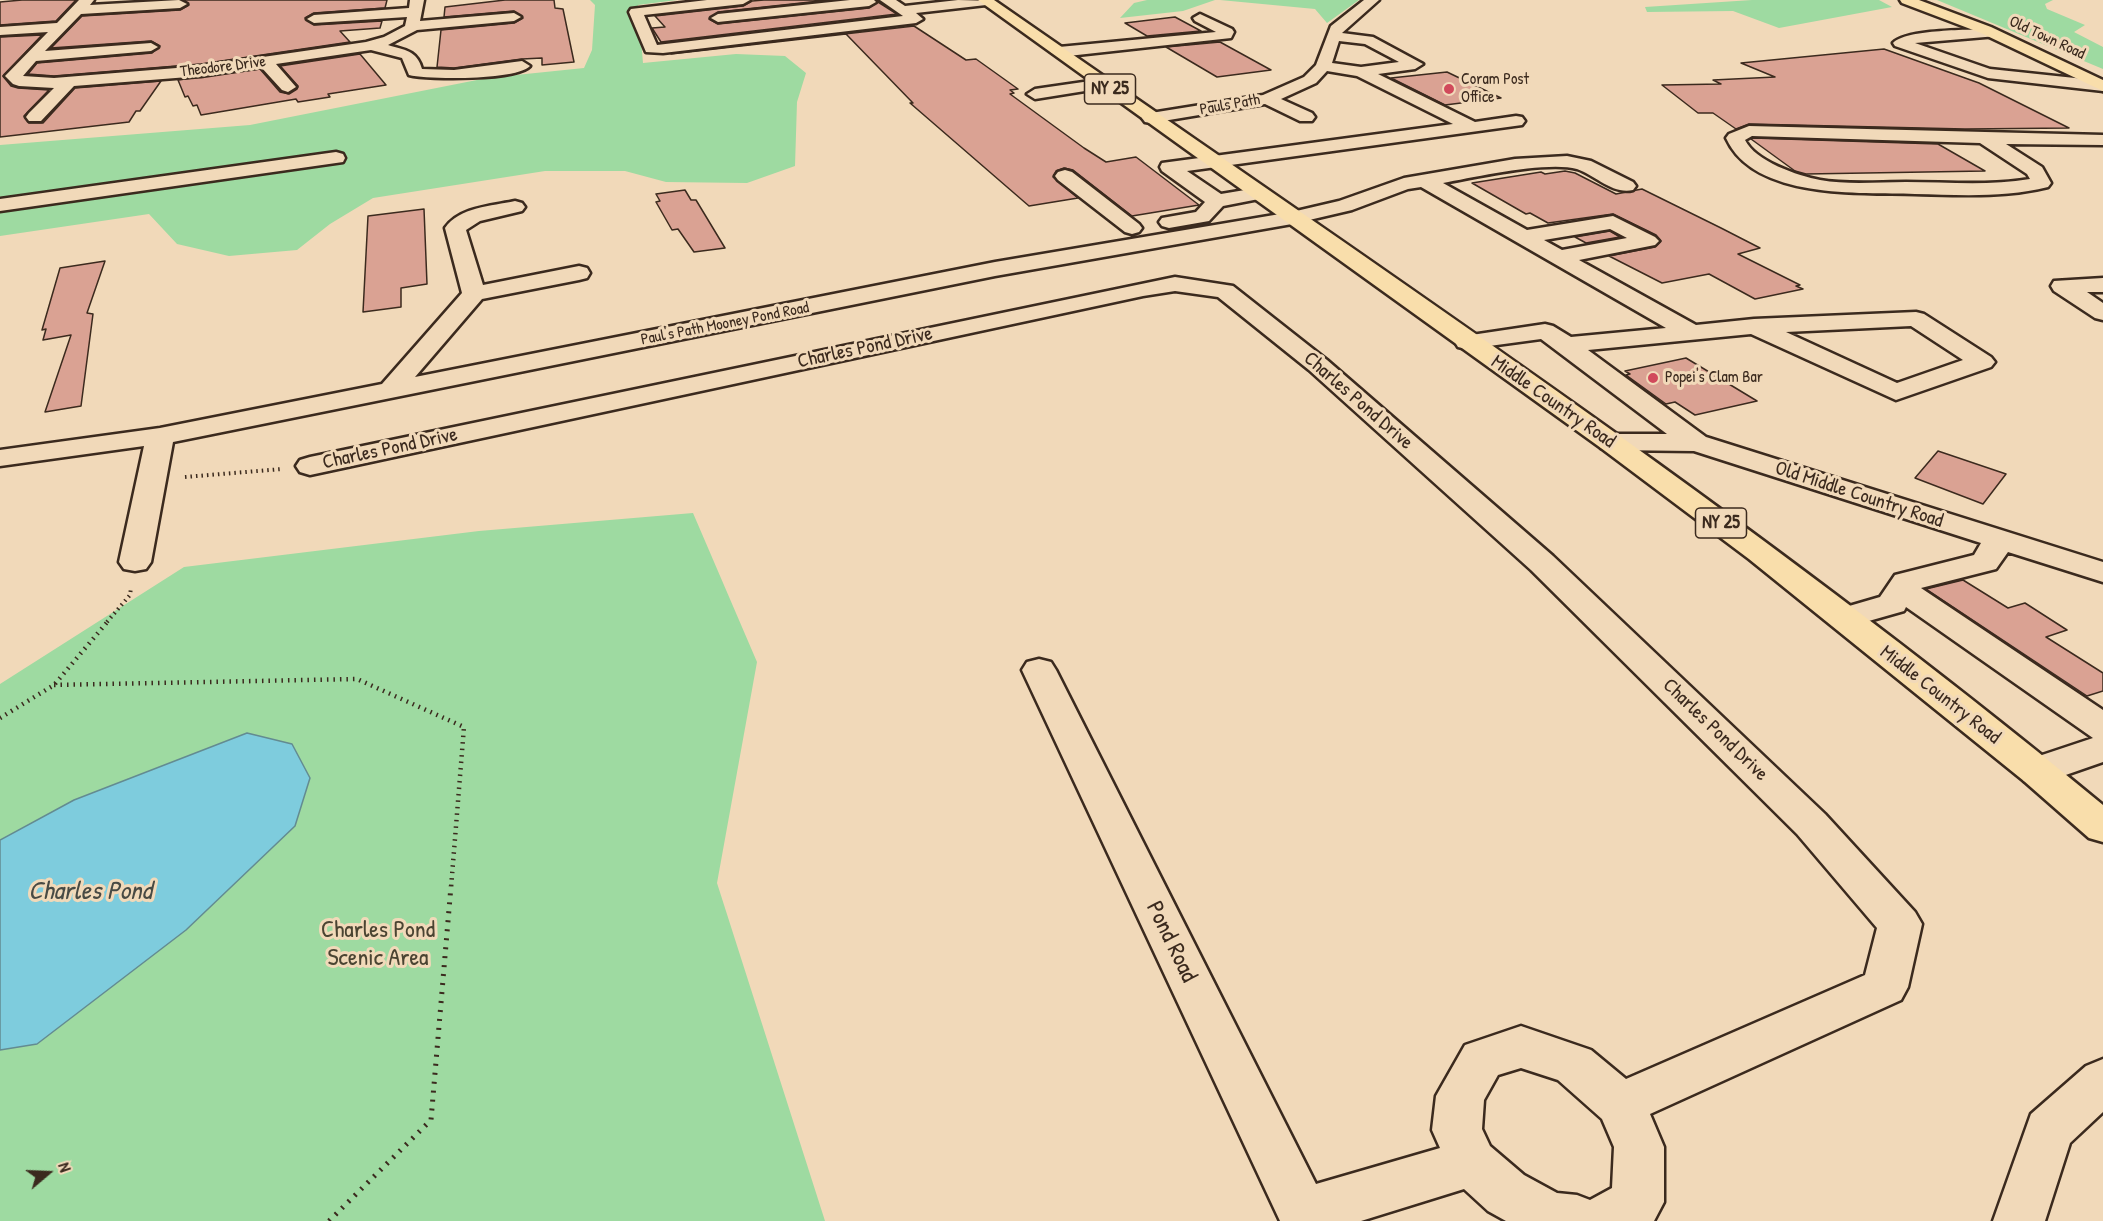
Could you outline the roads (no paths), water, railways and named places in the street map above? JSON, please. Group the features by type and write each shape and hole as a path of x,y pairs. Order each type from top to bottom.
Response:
{"main road":[{"name":"Middle Country Road","path":"986,0 1210,161 1611,442 1760,552 2037,771 2103,827"},
{"name":"Old Town Road","path":"1907,0 1992,33 2103,86"}],"street":[{"path":"700,20 886,0 916,19 651,49 647,30 636,12 743,0"},
{"path":"901,9 986,0"},
{"path":"1372,0 1336,29 1323,66 1361,72 1470,126"},
{"path":"0,70 21,69 82,5 180,4"},
{"path":"314,19 415,13 513,17"},
{"name":"Theodore Drive","path":"21,69 14,76 19,81 69,82 201,71 265,62 389,40 415,13"},
{"path":"1059,52 1226,35 1227,32 1200,18"},
{"path":"0,31 61,27"},
{"path":"1992,33 1911,39 1900,43 1988,73 2103,86"},
{"path":"1334,36 1368,40 1414,64 1361,72"},
{"path":"370,45 407,55 414,64 415,72 420,73 442,74 522,66"},
{"path":"32,57 151,47"},
{"path":"265,62 288,87"},
{"name":"Pauls Path","path":"1150,118 1267,99 1310,80 1323,66"},
{"path":"35,117 69,82"},
{"path":"1035,94 1104,84"},
{"path":"1267,99 1306,117"},
{"path":"1217,201 1163,162 1242,159 1470,126 1516,122"},
{"path":"1986,139 2035,171 2041,183 2008,189 1827,187 1783,175 1749,157 1736,145 1735,138 1749,131 1986,139 2103,140"},
{"path":"0,205 336,158"},
{"name":"Paul's Path Mooney Pond Road","path":"0,458 160,436 392,388 755,319 995,269 1140,235 1292,218 1345,206 1397,186 1515,165 1567,162 1584,165 1626,186"},
{"path":"1065,176 1140,235 1202,216 1217,201 1257,194"},
{"path":"1425,181 1691,332"},
{"path":"474,294 455,228 473,216 515,207"},
{"path":"1523,237 1612,222 1648,241 1557,257"},
{"path":"392,388 474,294 579,273"},
{"name":"Charles Pond Drive","path":"310,466 1143,289 1175,284 1225,291 1318,365 1542,563 1811,824 1900,924 1885,987 1621,1104"},
{"path":"2103,285 2062,286 2103,313"},
{"path":"1566,345 1754,326 1916,319 1982,362 1896,392 1754,326"},
{"path":"1467,342 1545,331 1696,443"},
{"path":"135,562 160,436"},
{"name":"Old Middle Country Road","path":"1611,442 1696,443 2101,571"},
{"path":"1844,618 1892,604 1906,582 1985,562 1991,556 1998,539"},
{"path":"1901,589 2103,728"},
{"name":"Pond Road","path":"1040,670 1305,1217 1472,1163"},
{"path":"2037,771 2103,748"},
{"path":"1561,1220 1506,1194 1472,1163 1456,1130 1460,1096 1482,1060 1521,1047 1574,1065 1621,1104 1639,1147 1632,1215"},
{"path":"2019,1221 2049,1130 2103,1081"}],"water":[{"name":"Charles Pond","path":"247,733 292,744 310,778 295,826 186,930 37,1044 0,1050 0,840 74,800"}],"place":[{"name":"Coram Post Office","path":"1449,89"},
{"name":"Popei's Clam Bar","path":"1653,378"}],"park label":[{"name":"Charles Pond Scenic Area","path":"378,945"}]}
